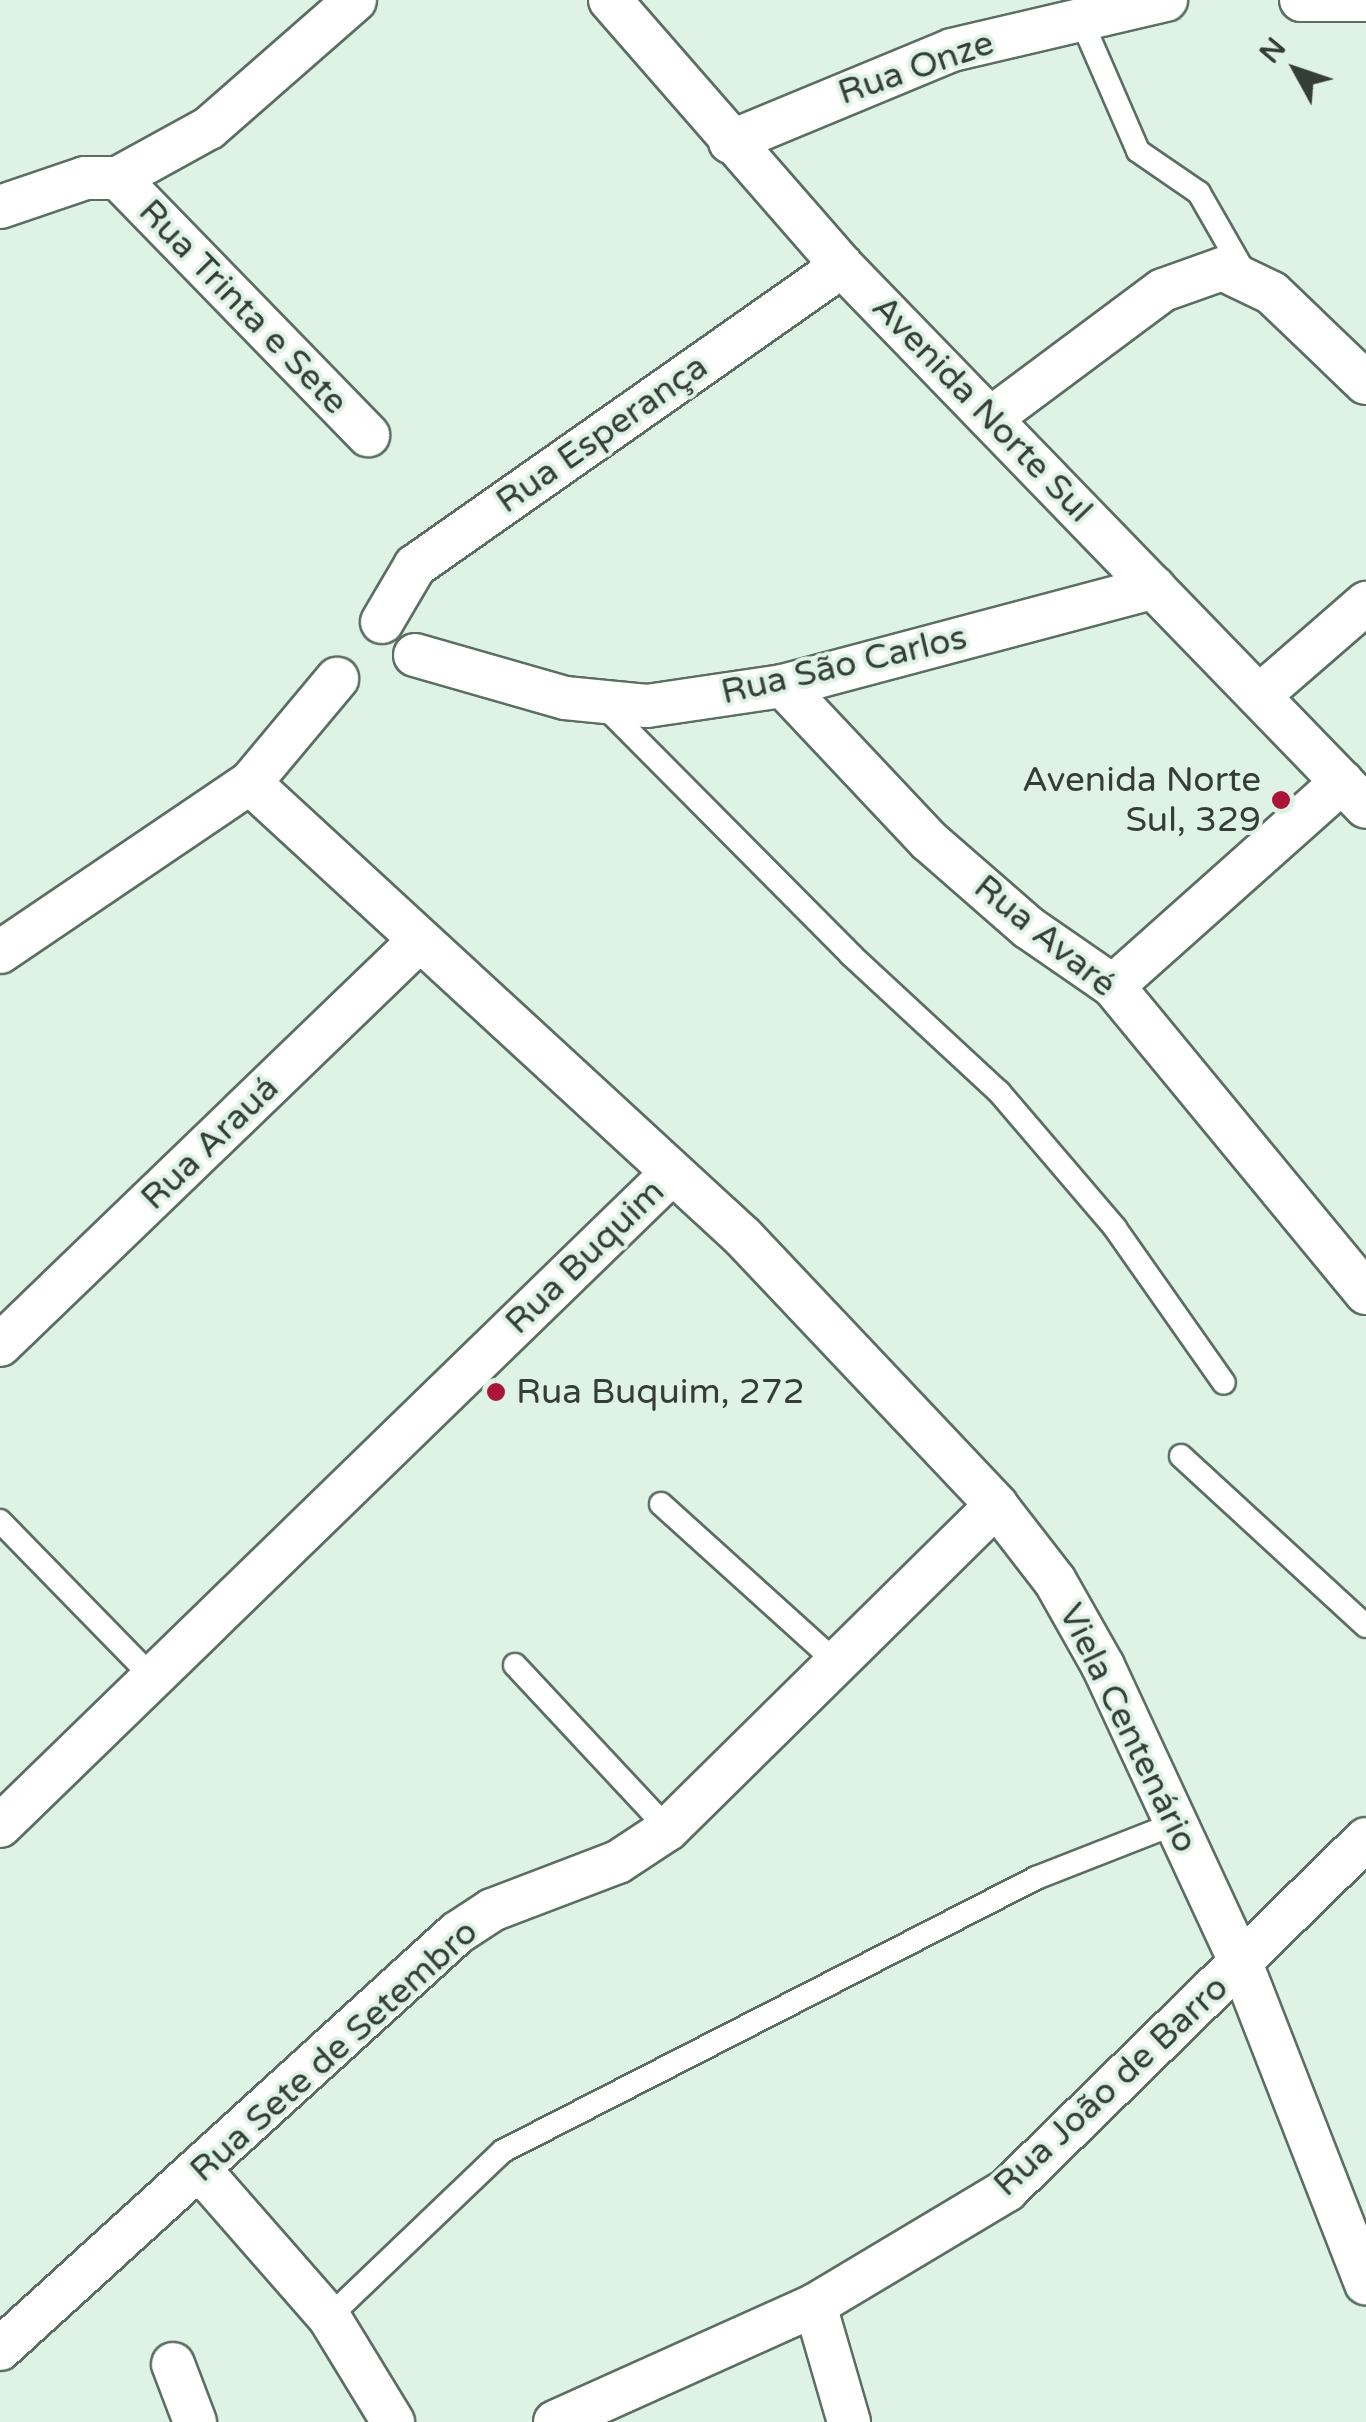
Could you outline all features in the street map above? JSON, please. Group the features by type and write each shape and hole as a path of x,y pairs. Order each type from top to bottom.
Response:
{"street":[{"path":"0,207 85,178 118,178 209,128 355,0"},
{"name":"Avenida Norte Sul","path":"610,0 842,266 1354,794"},
{"name":"Rua Onze","path":"730,142 952,50 1080,16 1166,0"},
{"path":"1301,0 1366,0"},
{"name":"Rua Trinta e Sete","path":"118,178 368,435"},
{"name":"Rua Esperança","path":"382,622 415,566 842,266"},
{"path":"992,418 1163,290 1222,269 1246,275 1366,383"},
{"name":"Rua São Carlos","path":"415,655 603,705 647,706 784,686 1154,586"},
{"path":"1258,696 1366,602"},
{"path":"0,952 250,783 338,679"},
{"name":"Rua Avaré","path":"784,686 928,840 1029,928 1113,986 1366,1294"},
{"name":"Rua Buquim","path":"0,1826 671,1174 250,783"},
{"path":"1113,986 1354,794"},
{"name":"Rua Arauá","path":"0,1345 419,941"},
{"name":"Viela Centenário","path":"671,1174 819,1314 996,1505 1055,1580 1103,1666 1242,1963 1366,2284"},
{"name":"Rua Sete de Setembro","path":"0,2349 201,2171 457,1934 492,1910 618,1862 668,1829 996,1505"},
{"name":"Rua João de Barro","path":"554,2422 815,2305 1007,2190 1148,2045 1242,1963 1366,1839"},
{"path":"201,2171 329,2317 392,2422"},
{"path":"815,2305 849,2422"},
{"path":"173,2364 195,2422"}],"lane":[{"path":"1080,16 1138,151 1199,193 1246,275"},
{"path":"603,705 851,954 999,1092 1115,1228 1224,1383"},
{"path":"1181,1456 1366,1626"},
{"path":"662,1504 836,1662"},
{"path":"0,1520 153,1678"},
{"path":"515,1665 668,1829"},
{"path":"329,2317 503,2152 1036,1878 1174,1824"}],"place":[{"name":"Avenida Norte Sul, 329","path":"1281,800"},
{"name":"Rua Buquim, 272","path":"496,1392"}]}
